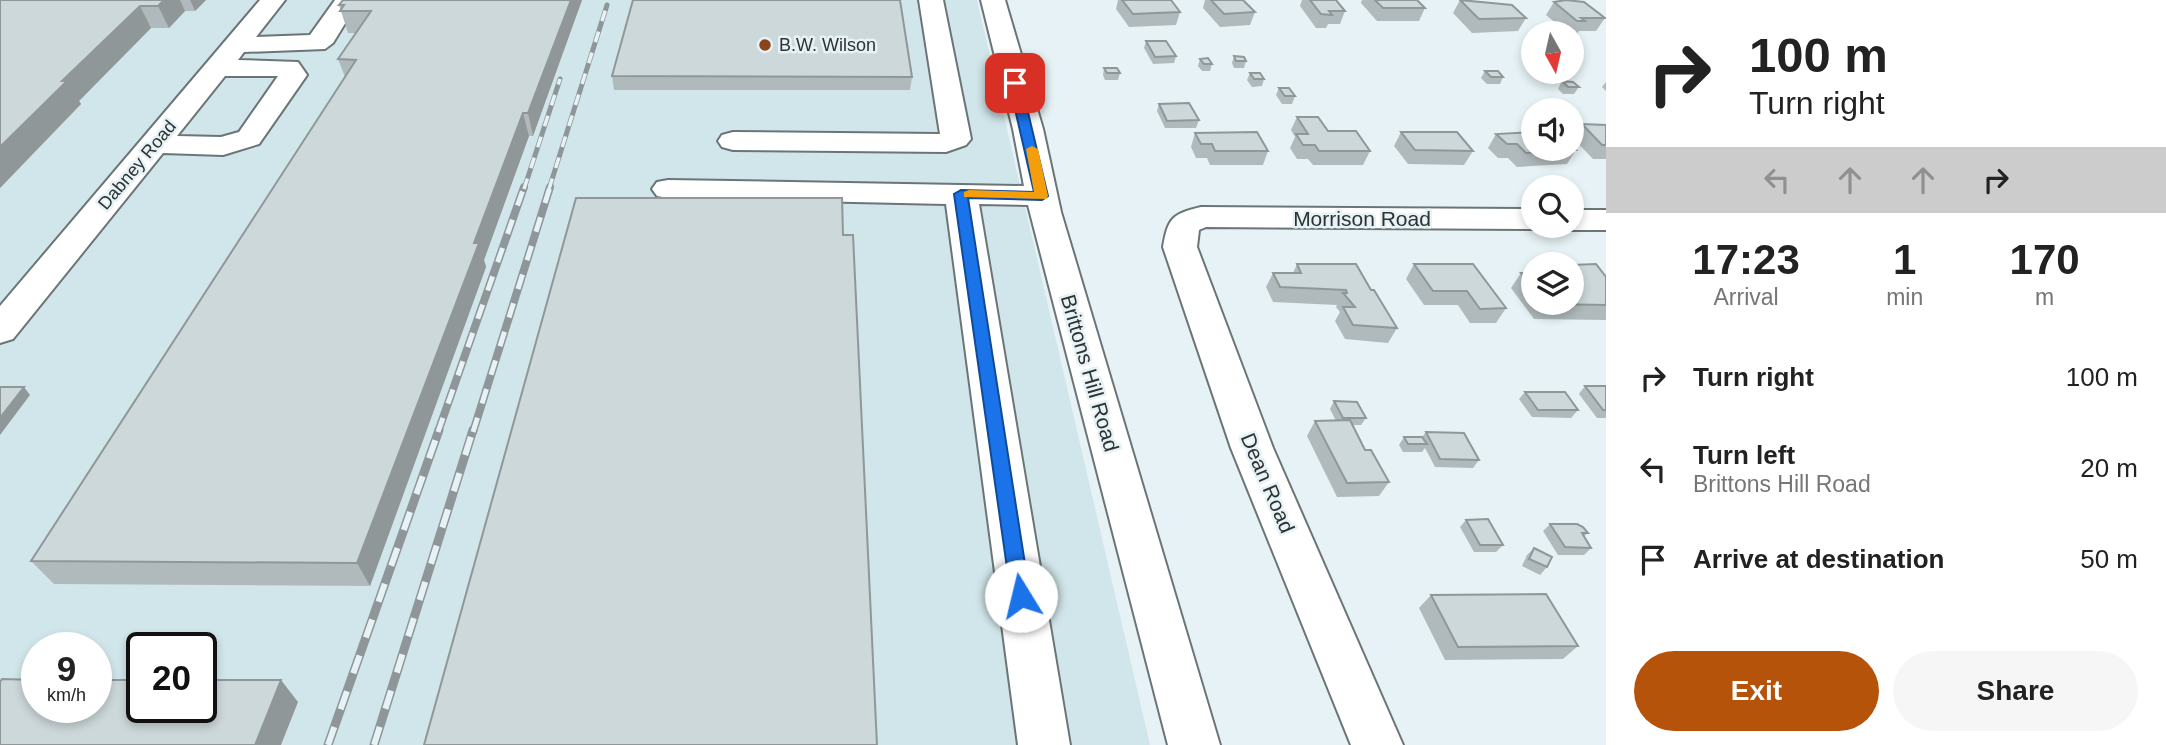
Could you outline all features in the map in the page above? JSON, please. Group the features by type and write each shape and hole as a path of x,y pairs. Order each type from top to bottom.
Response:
{"street":[{"name":"Dabney Road","path":"0,330 273,0"},
{"path":"733,141 946,143 956,139 931,0"},
{"name":"Brittons Hill Road","path":"993,0 1028,129 1042,196 1194,745"},
{"path":"227,56 316,43 324,38 345,4"},
{"path":"154,144 223,146 249,138 293,75 288,68 227,56"},
{"path":"667,189 1042,196"},
{"path":"961,194 1044,745"},
{"name":"Morrison Road","path":"1191,220 1202,217 1521,219"},
{"name":"Dean Road","path":"1191,220 1183,225 1180,247 1252,448 1377,745"},
{"path":"1584,220 1606,220"}],"shaded area":[{"path":"0,0 977,0 1150,745 0,745"}],"building":[{"path":"0,0 164,0 158,6 140,6 62,81 67,81 0,147"},
{"path":"343,0 571,0 528,113 523,113 474,243 479,243 357,563 31,561 356,60 338,59 371,11 340,11 344,5 339,5"},
{"name":"B.W. Wilson","path":"633,0 900,0 912,77 612,76"},
{"path":"1122,0 1171,0 1180,12 1133,14"},
{"path":"1211,0 1243,0 1255,12 1224,14"},
{"path":"1310,0 1336,0 1345,11 1329,11 1332,15 1321,14"},
{"path":"1375,0 1417,0 1425,8 1383,8"},
{"path":"1460,0 1512,5 1526,18 1479,19"},
{"path":"1554,2 1584,2 1605,18 1581,18 1585,21 1577,21"},
{"path":"1146,41 1166,41 1176,56 1155,57"},
{"path":"1234,56 1244,57 1246,61 1236,61"},
{"path":"1208,58 1212,64 1204,64 1200,59"},
{"path":"1104,68 1117,68 1120,73 1107,73"},
{"path":"1485,71 1498,71 1503,77 1491,77"},
{"path":"1250,73 1260,73 1264,79 1254,79"},
{"path":"1565,84 1575,84 1579,87 1568,87"},
{"path":"1279,88 1289,88 1295,96 1285,96"},
{"path":"1189,103 1199,120 1167,121 1159,104"},
{"path":"1297,117 1318,117 1328,131 1356,131 1370,151 1319,151 1315,145 1303,145 1296,134 1308,134"},
{"path":"1584,124 1606,125 1606,145 1602,145"},
{"path":"1257,132 1268,151 1215,151 1212,144 1201,144 1195,133"},
{"path":"1401,132 1457,132 1473,151 1415,150"},
{"path":"1521,133 1521,148 1517,144 1507,144 1496,134"},
{"path":"576,198 842,198 843,235 853,235 877,745 424,745"},
{"path":"1297,264 1356,264 1397,328 1353,325 1343,307 1355,307 1343,293 1347,293 1346,290 1280,287 1273,273 1301,273"},
{"path":"1414,264 1473,264 1506,308 1480,309 1467,291 1433,291"},
{"path":"1584,264 1596,264 1606,277 1606,305 1584,305"},
{"path":"1585,386 1606,386 1606,410 1603,410"},
{"path":"0,387 24,387 0,418"},
{"path":"1525,392 1565,392 1578,410 1538,410"},
{"path":"1334,401 1357,402 1366,418 1343,418"},
{"path":"1350,420 1365,450 1371,450 1389,482 1347,483 1315,421"},
{"path":"1426,432 1464,433 1479,460 1440,459"},
{"path":"1404,437 1422,437 1427,444 1408,444"},
{"path":"1488,519 1503,545 1480,545 1466,520"},
{"path":"1550,524 1577,524 1583,527 1588,533 1582,533 1591,548 1565,547"},
{"path":"1534,548 1552,557 1547,567 1529,559"},
{"path":"1546,594 1578,646 1458,647 1431,595"},
{"path":"2,679 21,680 21,723 112,723 112,680 126,680 126,723 217,723 217,680 281,680 255,745 0,745"}],"railway":[{"path":"549,189 607,5"},
{"path":"524,189 560,79"},
{"path":"438,432 524,187"},
{"path":"473,432 550,187"},
{"path":"328,745 439,430"},
{"path":"374,745 473,430"}],"slow traffic":[{"path":"969,194 1042,196 1032,149"}],"place":[{"name":"B.W. Wilson","path":"765,45"}],"route":[{"path":"1015,83 1042,196 961,194 1021,596"}]}
